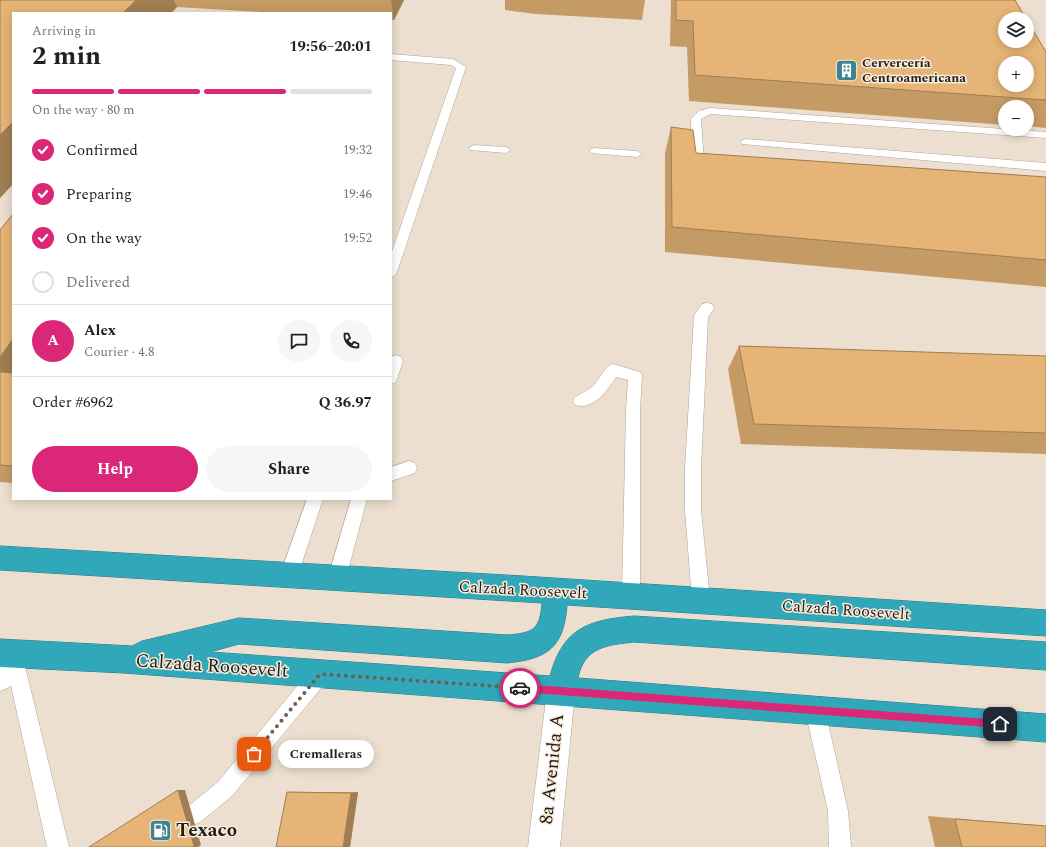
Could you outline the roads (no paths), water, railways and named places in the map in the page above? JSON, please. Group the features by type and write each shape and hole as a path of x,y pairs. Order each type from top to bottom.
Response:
{"highway":[{"name":"Calzada Roosevelt","path":"0,558 555,592 631,595 1046,623"},
{"path":"124,659 239,630 507,649 522,648 535,645 548,633 554,615 555,592"},
{"path":"561,690 564,672 569,657 578,646 589,638 603,632 634,628 1046,656"},
{"name":"Calzada Roosevelt","path":"4,661 124,659 561,690 1046,728"}],"street":[{"name":"8a Avenida A","path":"544,847 561,690"}],"lane":[{"path":"392,57 453,62 461,67 392,269"},
{"path":"715,174 702,170 698,164 696,119 699,115 706,112 716,111 1046,135"},
{"path":"746,142 1046,167"},
{"path":"474,148 506,150"},
{"path":"595,151 637,154"},
{"path":"701,600 693,510 692,468 701,316 707,308"},
{"path":"392,374 396,360"},
{"path":"580,401 592,396 605,383 613,370 635,376 633,410 631,595"},
{"path":"392,474 409,468"},
{"path":"289,575 315,500"},
{"path":"337,578 358,500"},
{"path":"4,661 58,847"},
{"path":"193,815 225,789 320,674"},
{"path":"815,710 838,811 840,847"}],"place":[{"name":"Cervercería Centroamericana","path":"846,70"},
{"name":"Cremalleras","path":"254,754"},
{"name":"Texaco","path":"160,830"}]}
